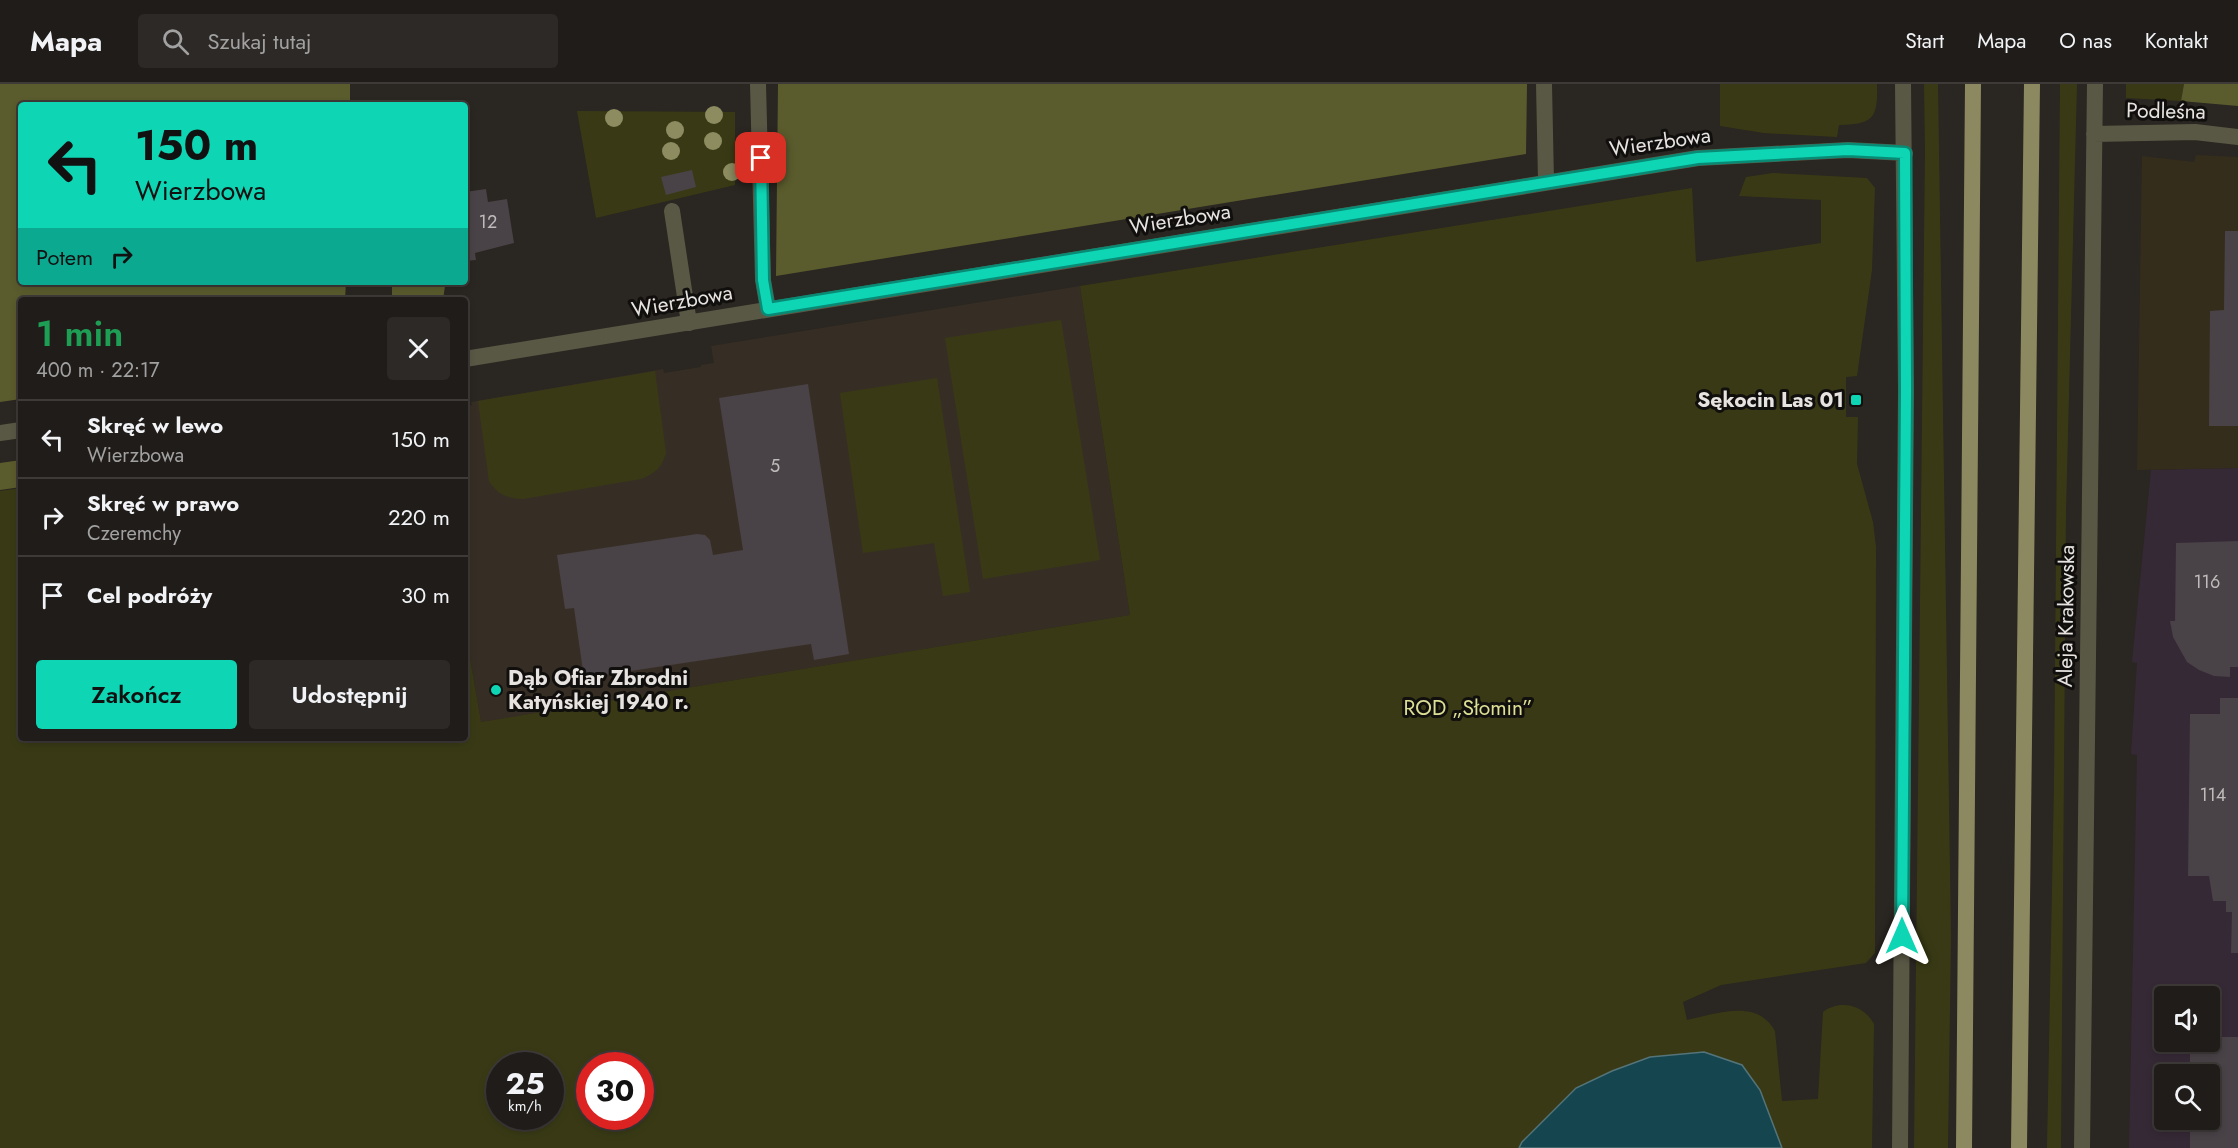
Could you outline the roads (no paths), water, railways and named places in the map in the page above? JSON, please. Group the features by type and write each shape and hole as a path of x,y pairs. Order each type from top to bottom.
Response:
{"main road":[{"path":"1964,1148 1973,84"},
{"name":"Aleja Krakowska","path":"2019,1148 2032,84"}],"street":[{"path":"758,84 763,280 768,309"},
{"path":"1544,84 1546,182"},
{"path":"1900,1148 1906,391 1903,84"},
{"name":"Aleja Krakowska","path":"2082,1148 2095,84"},
{"name":"Podleśna","path":"2094,134 2195,132 2238,137"},
{"name":"Wierzbowa","path":"468,359 1723,155 1848,150 1905,153"},
{"path":"672,212 689,322"},
{"path":"0,433 18,430"}],"water":[{"path":"1704,1052 1742,1065 1760,1090 1782,1148 1519,1148 1522,1142 1576,1088 1650,1057"}],"place":[{"name":"Sękocin Las 01","path":"1856,400"},
{"name":"Dąb Ofiar Zbrodni Katyńskiej 1940 r.","path":"496,690"}],"park label":[{"name":"ROD „Słomin”","path":"1468,708"}]}
